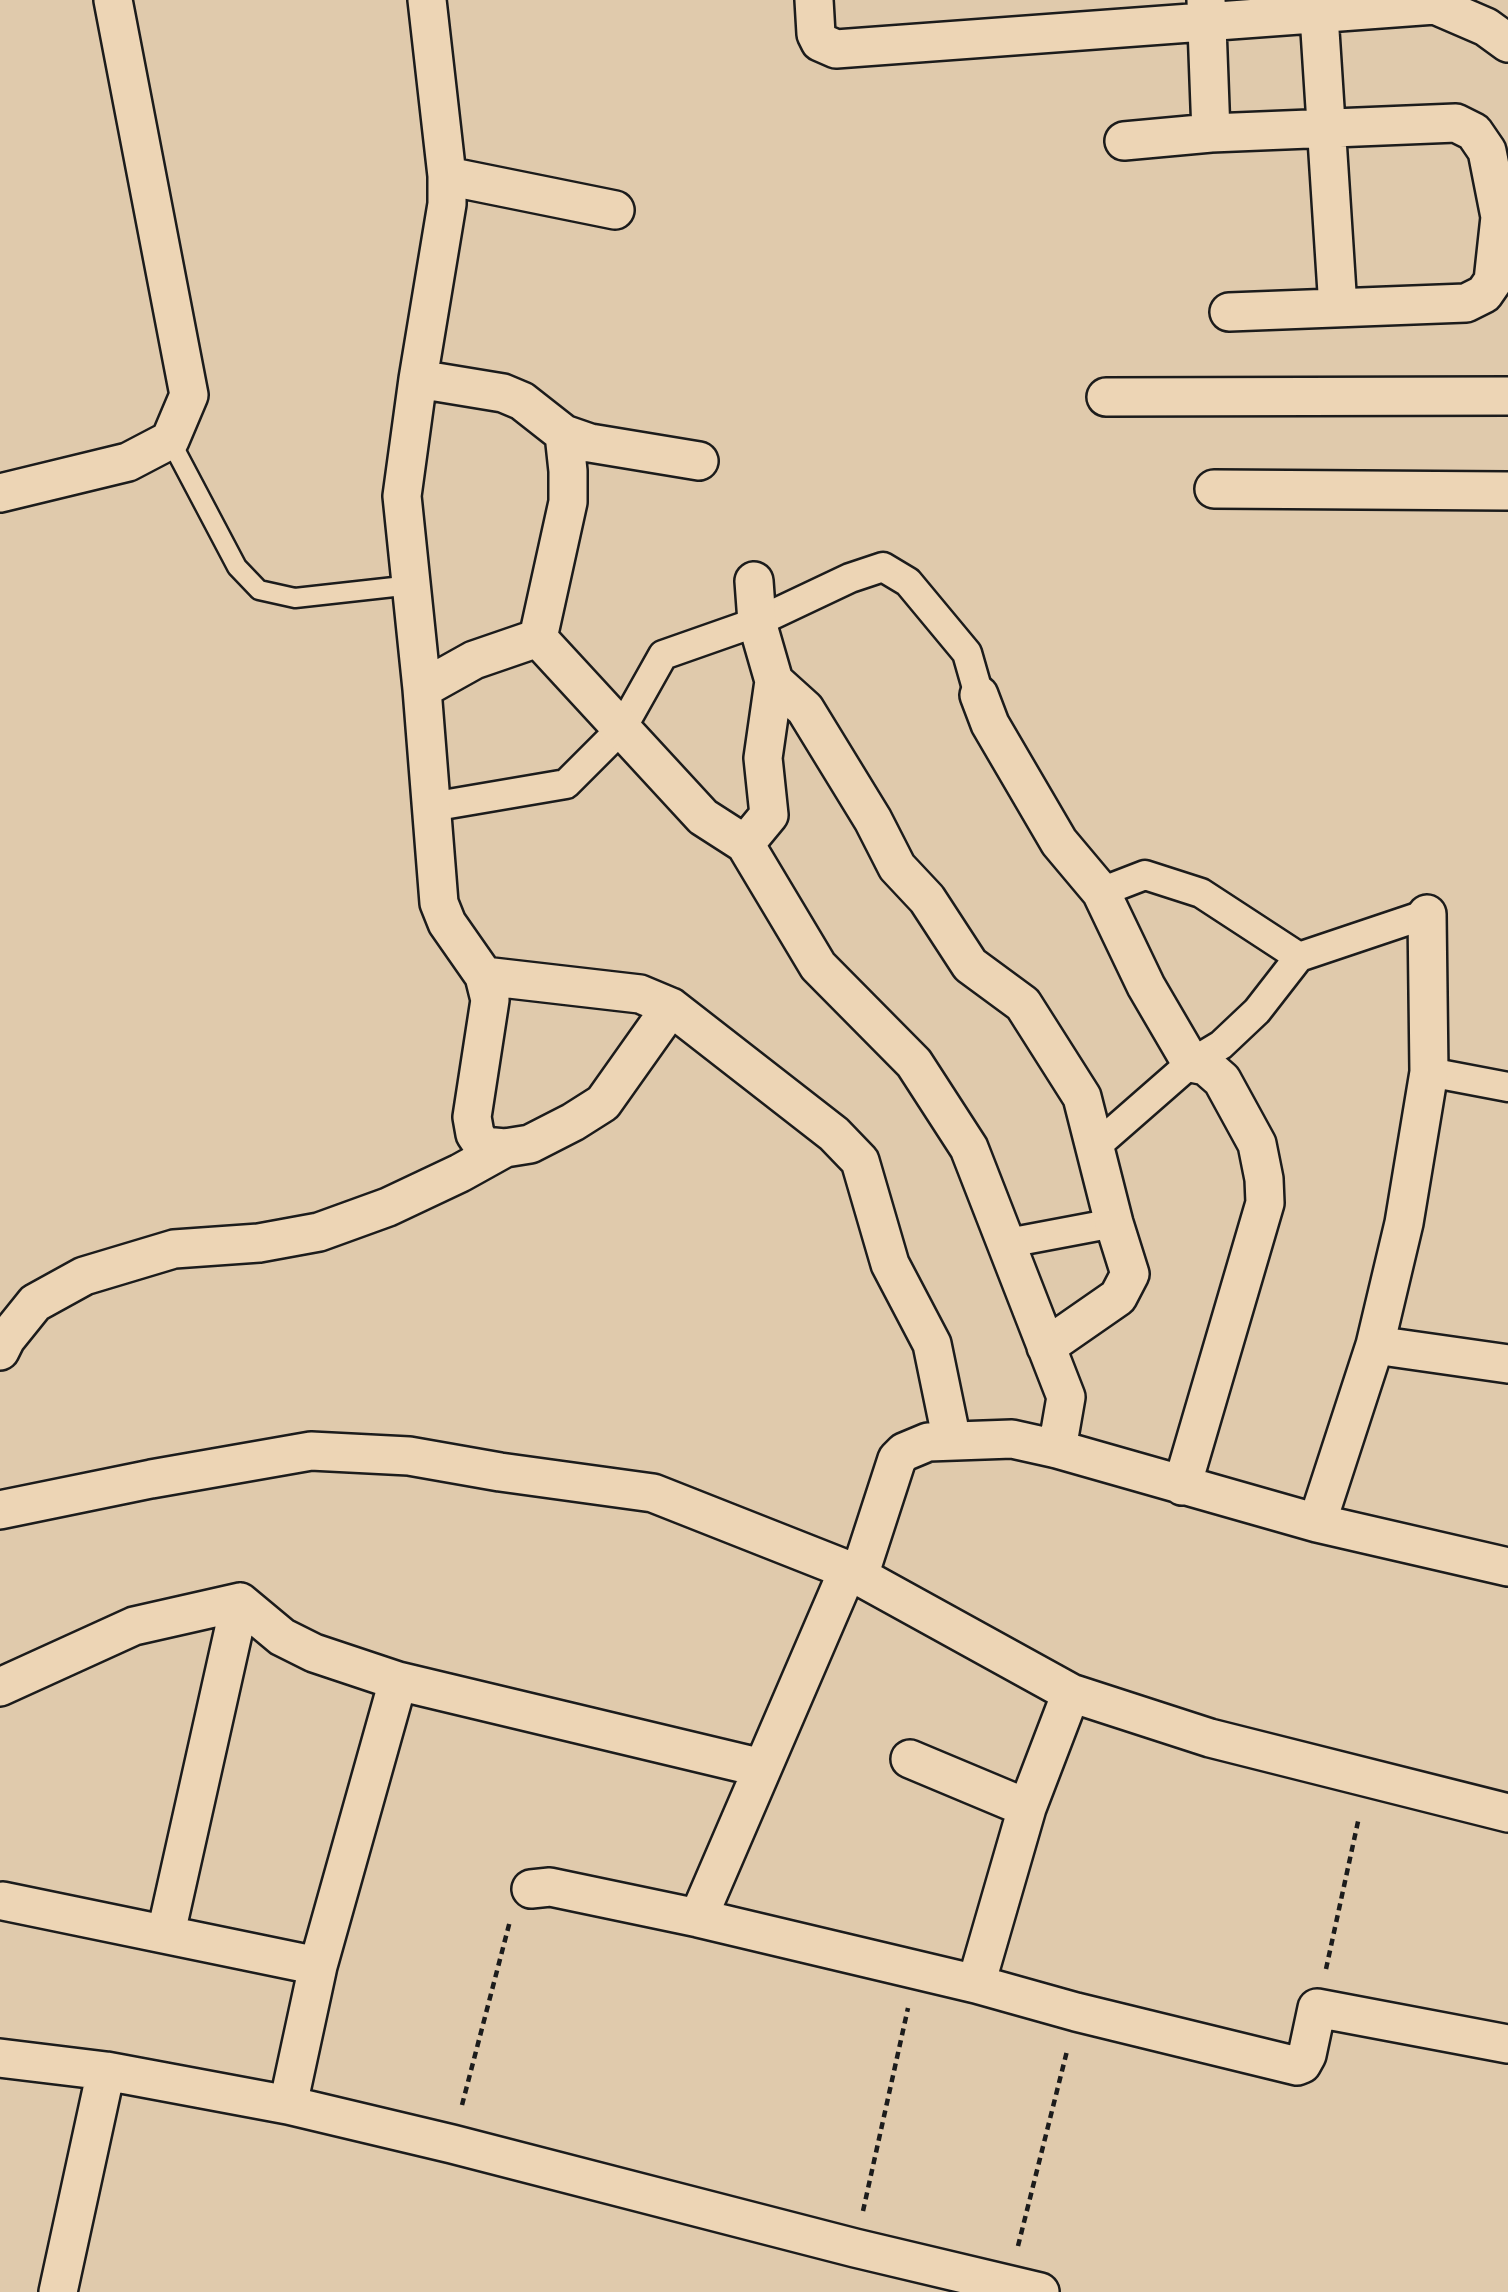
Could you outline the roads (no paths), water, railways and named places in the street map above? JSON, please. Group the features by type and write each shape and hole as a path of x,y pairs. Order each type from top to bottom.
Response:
{"street":[{"path":"0,493 128,462 170,440 190,395 113,0"},
{"path":"427,0 447,176 447,204 402,496 422,689 439,903 447,923 484,976 490,1000 472,1117 475,1134 483,1146 505,1148 530,1144 603,1103 671,1007"},
{"path":"814,0 816,34 820,42 836,50 1206,11 1435,5 1486,27 1508,43"},
{"path":"1319,7 1338,307"},
{"path":"1206,11 1211,133"},
{"path":"1124,141 1211,133 1456,123 1474,132 1487,151 1500,216 1493,281 1484,293 1466,303 1229,312"},
{"path":"447,176 615,210"},
{"path":"418,379 503,393 522,401 564,434 590,443 699,461"},
{"path":"1106,397 1508,397"},
{"path":"538,638 568,502 564,434"},
{"path":"1214,489 1508,491"},
{"path":"431,807 566,784 622,728 663,655 757,622 850,578 883,567 908,582 967,653 990,724 1059,842 1101,892 1146,986 1191,1063 1206,1066 1222,1080 1257,1144 1265,1179 1265,1203 1182,1486"},
{"path":"745,844 768,815 763,758 774,681 757,622 754,581"},
{"path":"422,689 474,660 538,638"},
{"path":"538,638 703,817 745,844 818,966 914,1063 969,1148 1066,1397 1056,1449"},
{"path":"774,681 805,709 873,821 897,867 927,899 970,965 1023,1004 1082,1097 1130,1274 1118,1297 1046,1347"},
{"path":"1101,892 1145,875 1202,894 1299,957"},
{"path":"1095,1147 1191,1063 1221,1045 1256,1011 1299,957 1427,914 1429,1072 1404,1223 1375,1345 1317,1523"},
{"path":"484,976 640,994 671,1007 834,1135 860,1161 890,1264 932,1344 952,1441"},
{"path":"1429,1072 1508,1087"},
{"path":"0,1351 6,1339 35,1303 84,1276 174,1249 260,1243 319,1232 388,1207 505,1148"},
{"path":"1008,1244 1114,1223"},
{"path":"1375,1345 1508,1364"},
{"path":"698,1918 762,1768 854,1573 897,1460 915,1446 928,1442 1013,1439 1317,1523 1508,1567"},
{"path":"0,1510 151,1479 311,1451 409,1456 500,1472 653,1493 854,1573 1071,1693 1210,1738 1508,1813"},
{"path":"240,1602 282,1637 314,1653 398,1681 762,1768"},
{"path":"0,1687 134,1626 240,1602"},
{"path":"166,1933 240,1602"},
{"path":"288,2105 318,1966 398,1681"},
{"path":"976,1984 1027,1808 1071,1693"},
{"path":"910,1759 1027,1808"},
{"path":"531,1889 550,1887 698,1918 976,1984 1076,2012 1297,2066 1303,2064 1307,2055 1317,2008 1508,2044"},
{"path":"4,1901 318,1966"},
{"path":"0,2058 106,2071 288,2105 1024,2288"},
{"path":"58,2292 106,2071"}],"lane":[{"path":"170,440 237,567 259,590 295,598 412,585"}]}
